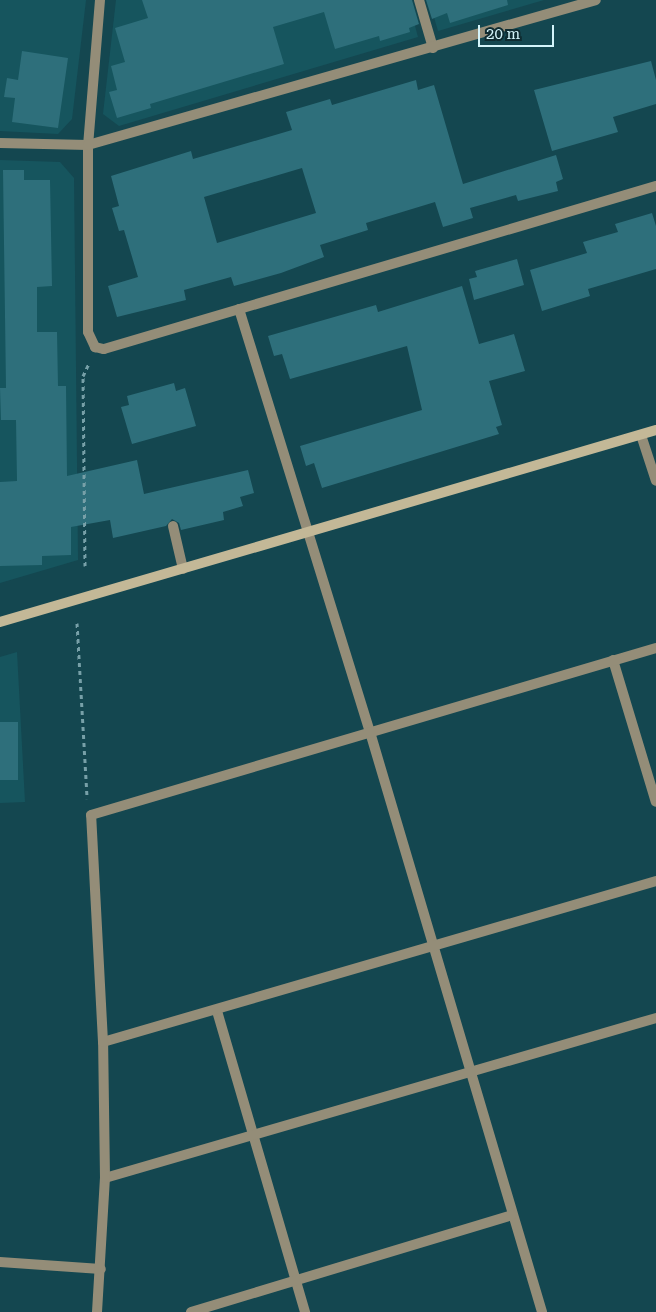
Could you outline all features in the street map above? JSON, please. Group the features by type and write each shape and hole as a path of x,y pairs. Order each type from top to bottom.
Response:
{"street":[{"path":"100,0 88,145 88,332 95,346 104,349 656,186"},
{"path":"420,0 433,48"},
{"path":"0,142 88,145 596,0"},
{"path":"239,309 370,732 542,1312"},
{"path":"0,622 183,568 308,534 656,430"},
{"path":"642,435 656,481"},
{"path":"173,526 183,568"},
{"path":"97,1312 105,1178 103,1042 91,815 656,648"},
{"path":"614,660 656,802"},
{"path":"103,1042 216,1011 432,945 656,881"},
{"path":"216,1011 255,1134 306,1312"},
{"path":"105,1178 656,1018"},
{"path":"191,1312 512,1216"},
{"path":"0,1262 101,1269"}],"path":[{"path":"85,566 83,376 95,346"},
{"path":"77,623 87,797 91,815"}],"shaded area":[{"path":"0,0 86,0 72,119 58,134 0,131"},
{"path":"116,0 408,0 418,37 119,126 103,114"},
{"path":"429,0 544,0 438,31"},
{"path":"0,160 60,162 74,178 78,560 0,583"},
{"path":"17,652 25,802 0,803 0,657"}],"building":[{"path":"142,0 412,0 419,24 409,28 410,32 380,41 379,36 335,49 324,12 273,27 284,64 150,104 151,108 117,118 109,92 117,90 111,66 125,62 115,28 148,18"},
{"path":"426,0 507,0 508,5 450,23 447,13 432,19"},
{"path":"22,51 68,58 58,128 12,122 15,98 4,97 7,78 18,80"},
{"path":"651,61 656,80 656,104 613,117 618,132 552,151 534,90"},
{"path":"416,80 418,90 434,85 463,184 556,155 563,179 556,182 558,191 518,201 516,195 470,208 473,218 443,227 435,202 366,223 368,230 320,245 324,257 281,273 234,286 231,277 184,290 186,300 117,317 108,286 138,277 124,230 119,231 112,208 119,206 111,176 191,151 193,159 292,130 286,112 330,99 332,105","holes":["302,168 316,213 217,243 204,197"]},
{"path":"3,170 24,170 24,180 50,180 52,286 37,287 37,332 57,332 58,386 66,386 67,476 137,460 144,494 248,470 254,493 240,497 243,506 223,512 224,520 181,530 179,523 172,519 166,526 113,538 110,520 71,527 71,555 42,556 42,565 0,566 0,482 17,481 16,420 1,420 0,388 6,388"},
{"path":"652,213 656,226 656,269 588,289 590,296 542,311 530,270 587,253 583,242 618,232 615,224"},
{"path":"517,259 524,285 474,300 469,279 477,277 475,271"},
{"path":"462,286 479,344 514,334 525,371 489,381 502,425 496,427 499,434 322,488 314,463 306,466 300,446 422,410 407,346 290,379 282,354 274,356 268,336 376,305 378,312"},
{"path":"174,383 176,391 185,388 196,426 132,444 121,407 129,405 127,396"},
{"path":"0,722 18,722 18,780 0,780"}]}
